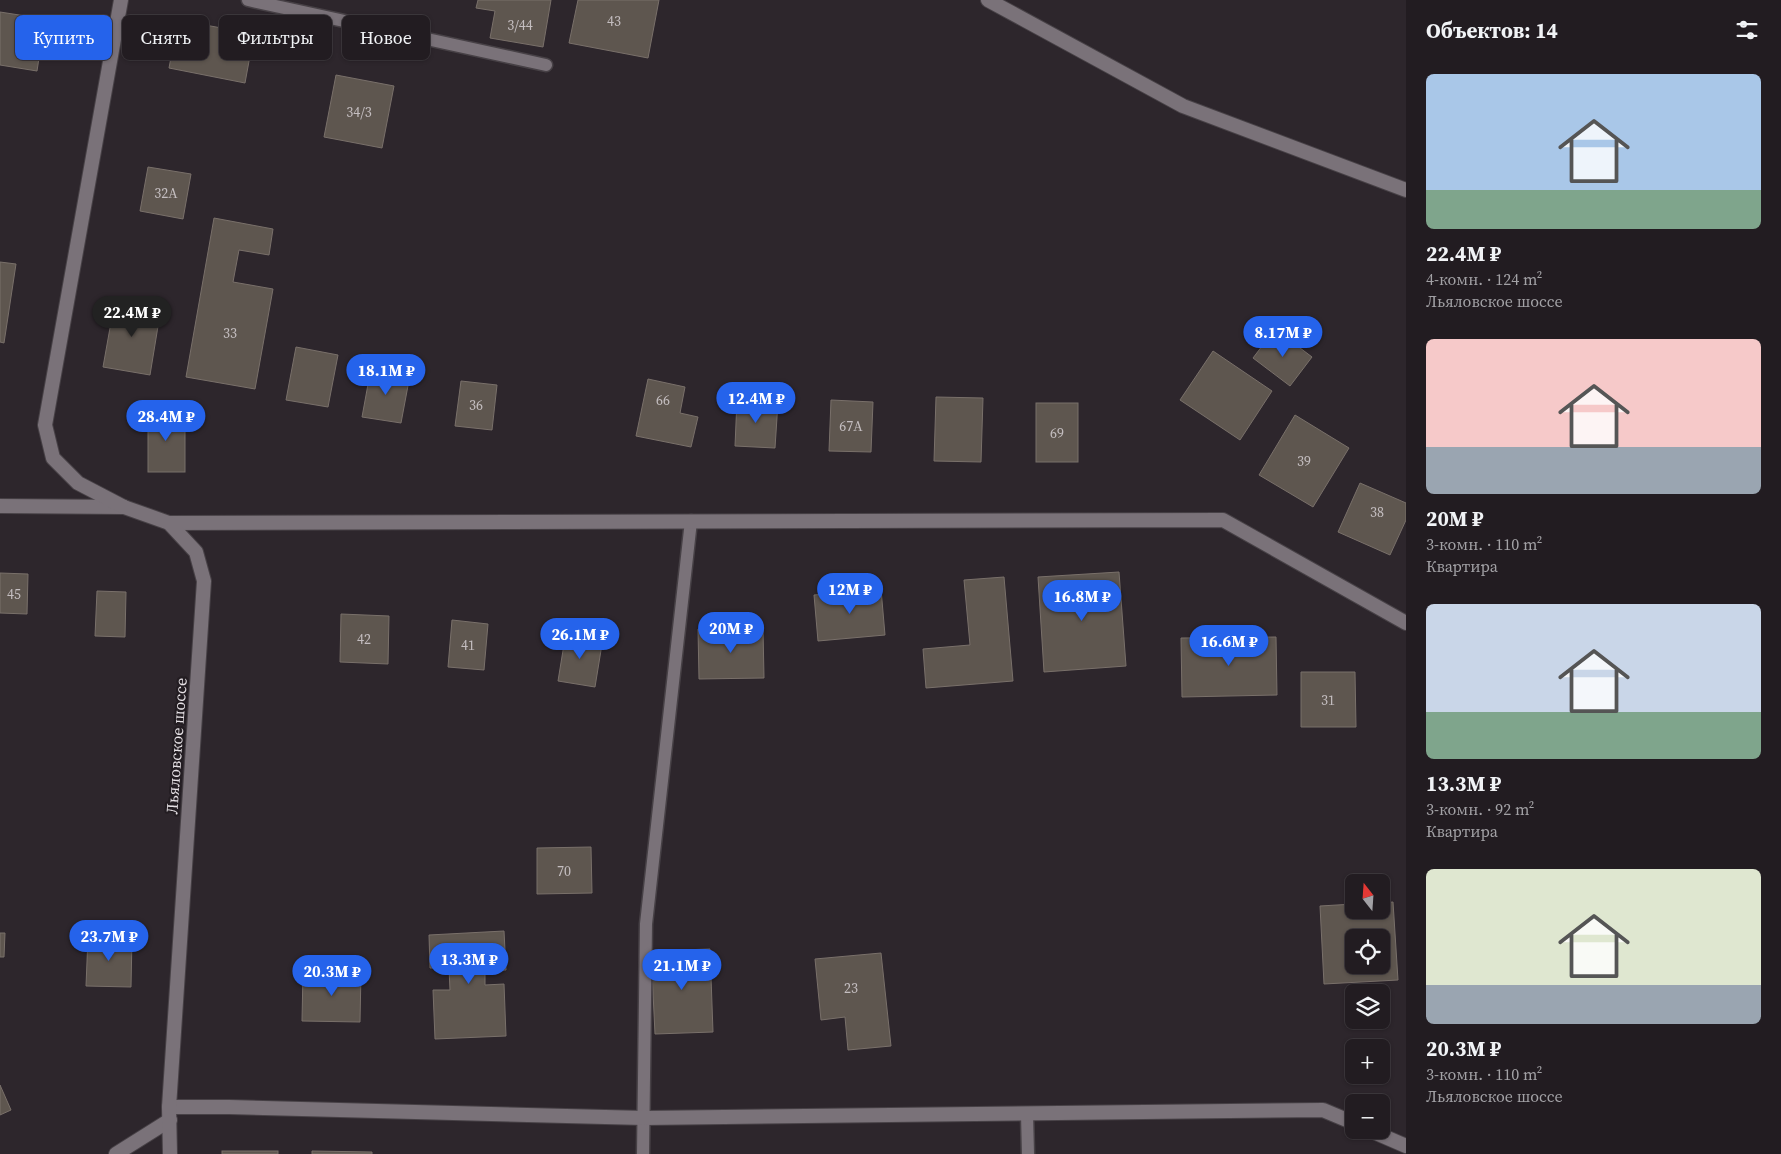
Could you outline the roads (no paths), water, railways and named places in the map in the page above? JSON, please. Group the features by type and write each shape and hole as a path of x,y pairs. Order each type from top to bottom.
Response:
{"street":[{"path":"121,0 45,425 53,458 59,465 78,483 124,507"},
{"path":"988,0 1183,106 1406,190"},
{"name":"Льяловское шоссе","path":"0,506 124,507 169,523 196,552 204,581 169,1114 170,1154"},
{"path":"169,523 1223,520 1406,623"},
{"path":"116,1154 169,1114 229,1107 644,1118 1323,1110 1345,1119"},
{"path":"1390,1139 1406,1146"}],"lane":[{"path":"248,0 546,65"},
{"path":"643,1154 646,924 691,521"},
{"path":"1027,1114 1028,1154"}]}
